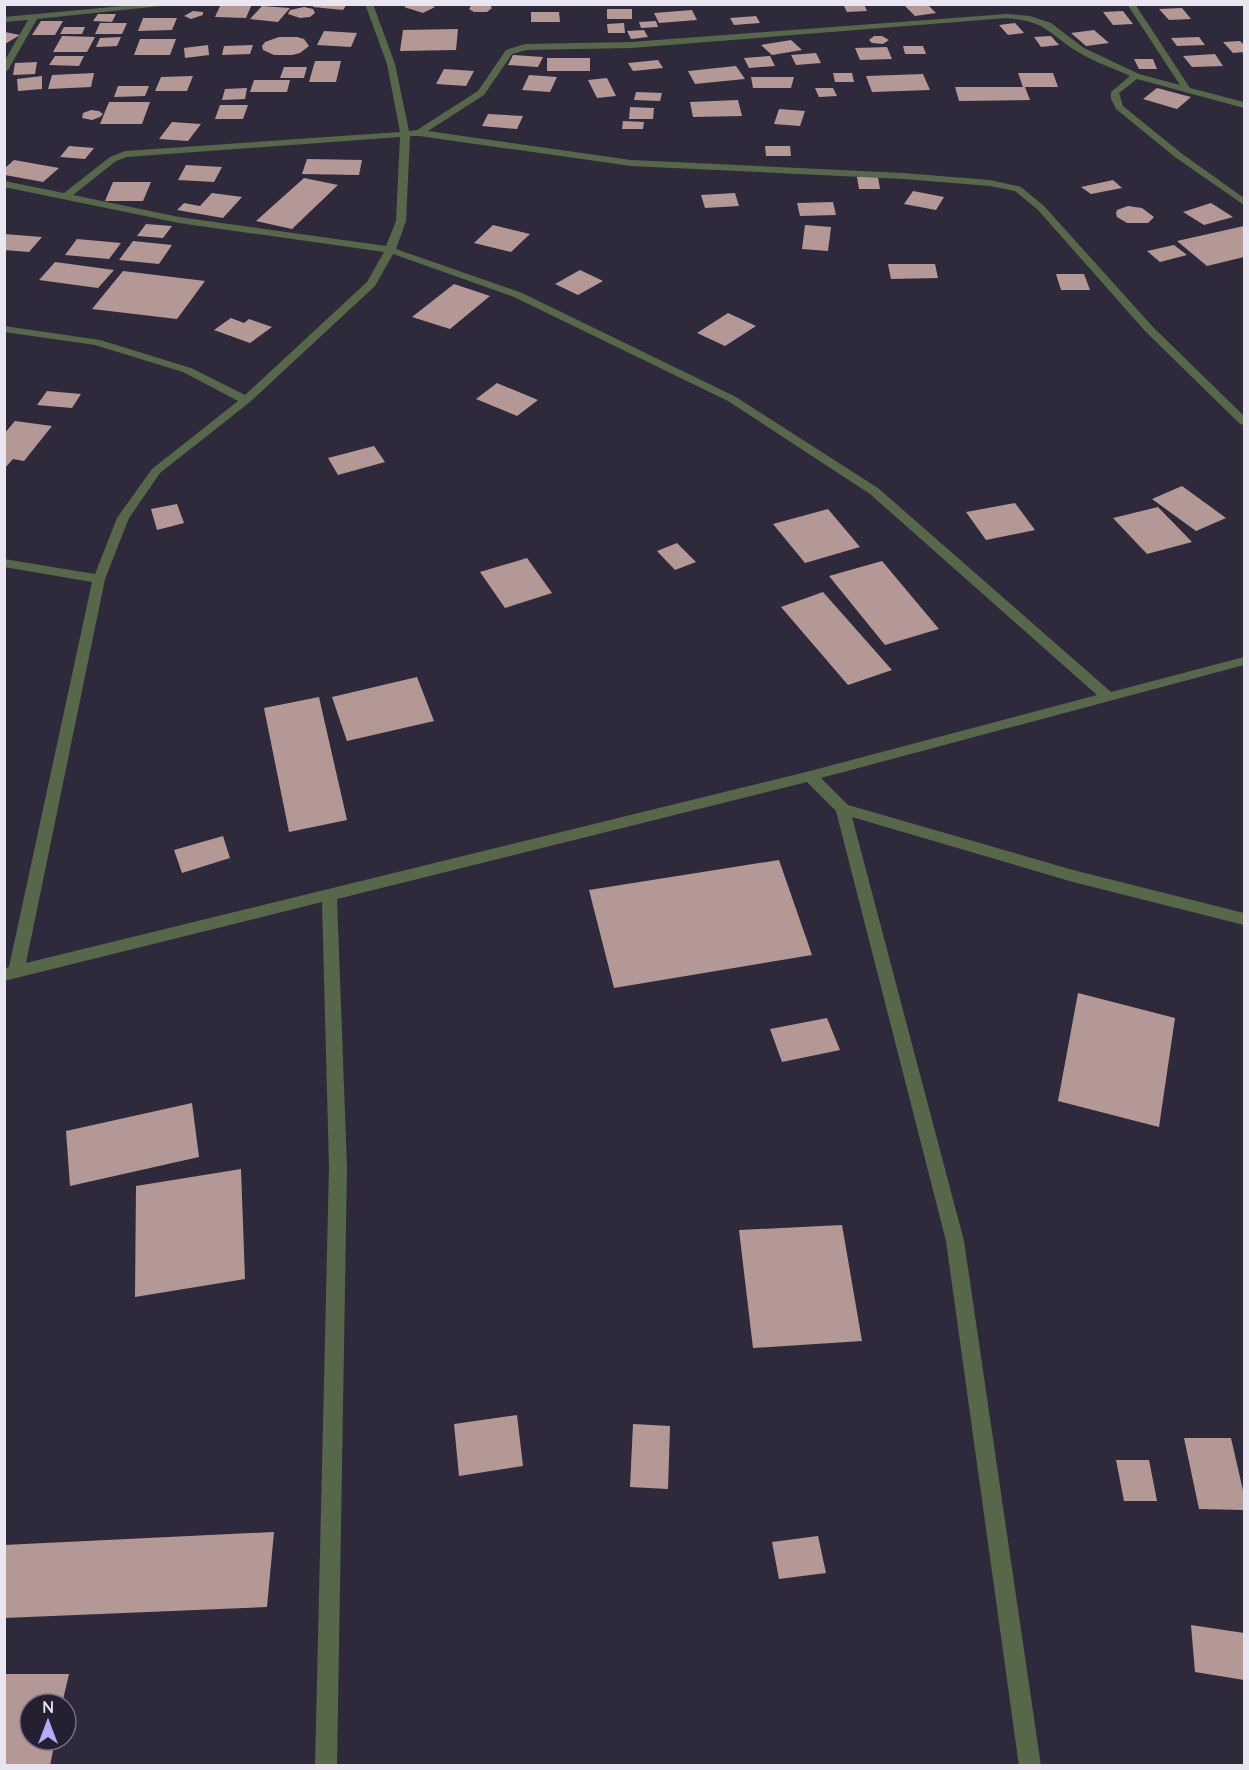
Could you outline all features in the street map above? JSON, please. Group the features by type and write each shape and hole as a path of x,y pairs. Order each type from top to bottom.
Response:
{"street":[{"path":"4,20 176,4"},
{"path":"369,4 391,64 405,135 401,221 390,250 371,284 246,400 156,471 123,518 99,579 10,973 810,776 1245,661"},
{"path":"1131,4 1186,88"},
{"path":"419,133 481,93 509,52 525,47 630,45 1006,16 1030,18 1048,25 1081,50 1136,76 1245,105"},
{"path":"4,70 34,17"},
{"path":"1136,76 1115,92 1115,99 1119,106 1178,155 1245,202"},
{"path":"64,198 113,159 125,154 419,133 631,162 903,176 990,183 1018,189 1041,208 1149,329 1245,422"},
{"path":"4,183 64,198 179,220 390,250 518,295 732,399 874,491 1108,697"},
{"path":"4,329 96,342 187,370 246,400"},
{"path":"4,563 99,579"},
{"path":"810,776 843,808 1073,876 1245,919"},
{"path":"843,808 955,1241 1030,1766"},
{"path":"326,1766 339,1167 329,893"}],"building":[{"path":"221,4 252,4 246,18 215,17"},
{"path":"315,4 347,4 343,10 313,7"},
{"path":"410,4 427,4 435,7 423,13 404,7"},
{"path":"472,4 489,4 492,8 487,12 474,12 469,9"},
{"path":"843,4 864,4 867,11 847,12"},
{"path":"927,4 936,13 915,16 905,6"},
{"path":"262,6 290,8 278,22 250,19"},
{"path":"304,7 313,9 315,13 310,17 300,18 288,14 290,10"},
{"path":"1182,8 1191,19 1169,20 1159,9"},
{"path":"607,9 632,9 632,19 607,19"},
{"path":"692,10 697,20 659,23 654,13"},
{"path":"193,11 203,12 203,15 191,19 184,16"},
{"path":"1123,11 1133,24 1113,25 1103,12"},
{"path":"531,12 559,12 560,22 531,22"},
{"path":"98,14 116,14 112,22 93,21"},
{"path":"756,16 760,23 734,25 730,18"},
{"path":"143,18 177,18 172,30 138,31"},
{"path":"41,21 63,21 55,35 32,35"},
{"path":"656,21 658,27 641,28 639,22"},
{"path":"100,23 127,23 122,34 95,34"},
{"path":"624,23 625,33 608,33 607,24"},
{"path":"1015,23 1024,33 1008,35 999,25"},
{"path":"64,27 85,27 82,34 60,34"},
{"path":"458,29 456,50 400,51 403,30"},
{"path":"644,30 648,37 631,39 627,31"},
{"path":"1094,30 1109,43 1086,46 1071,33"},
{"path":"324,31 357,33 351,47 317,45"},
{"path":"5,32 20,35 5,44"},
{"path":"62,36 95,37 87,52 53,52"},
{"path":"874,36 882,36 889,40 883,44 872,43 869,40"},
{"path":"1051,36 1059,45 1041,47 1034,37"},
{"path":"121,37 117,46 96,47 100,38"},
{"path":"279,37 304,39 309,46 300,53 292,55 274,55 263,50 262,46 265,42"},
{"path":"1199,37 1205,45 1177,46 1171,38"},
{"path":"140,39 176,39 170,55 134,55"},
{"path":"791,40 802,50 772,55 761,45"},
{"path":"1240,41 1244,45 1244,52 1233,53 1223,42"},
{"path":"208,45 209,55 185,58 184,48"},
{"path":"253,45 250,54 222,55 224,46"},
{"path":"903,46 923,46 926,54 905,54"},
{"path":"887,47 892,59 860,60 855,48"},
{"path":"816,53 821,63 796,65 791,55"},
{"path":"1215,54 1223,66 1192,67 1183,56"},
{"path":"513,55 543,57 538,67 508,65"},
{"path":"55,56 84,56 79,66 49,65"},
{"path":"770,56 775,66 749,68 744,58"},
{"path":"547,58 590,58 590,71 547,71"},
{"path":"1134,59 1153,59 1157,69 1139,69"},
{"path":"658,60 663,68 633,71 628,63"},
{"path":"315,61 341,61 336,82 309,82"},
{"path":"37,62 35,74 13,75 15,63"},
{"path":"736,66 745,79 695,84 688,71"},
{"path":"284,67 307,67 304,78 280,78"},
{"path":"444,69 474,71 466,86 436,84"},
{"path":"94,73 91,87 48,89 52,75"},
{"path":"833,73 852,73 854,82 835,82"},
{"path":"1018,73 1053,73 1058,87 1023,87"},
{"path":"923,74 930,90 872,92 866,76"},
{"path":"529,75 557,77 550,92 522,90"},
{"path":"42,76 42,89 18,91 17,79"},
{"path":"193,76 187,91 155,91 161,77"},
{"path":"751,77 794,77 791,88 753,88"},
{"path":"607,78 616,96 597,98 588,80"},
{"path":"254,80 290,80 287,92 250,92"},
{"path":"118,86 149,86 145,96 114,97"},
{"path":"955,87 1025,87 1030,100 959,101"},
{"path":"247,88 245,99 222,100 225,89"},
{"path":"815,88 833,88 837,96 819,97"},
{"path":"1157,88 1191,97 1177,109 1143,99"},
{"path":"636,92 662,93 660,101 634,100"},
{"path":"738,100 742,116 693,117 690,102"},
{"path":"109,102 150,102 142,124 100,124"},
{"path":"220,105 248,105 243,119 215,119"},
{"path":"630,107 654,108 653,119 629,119"},
{"path":"779,109 805,111 800,126 774,124"},
{"path":"91,110 103,114 92,120 82,118 83,113"},
{"path":"488,114 523,116 517,129 482,126"},
{"path":"623,121 644,122 643,129 622,129"},
{"path":"172,122 201,124 188,141 159,139"},
{"path":"69,146 94,148 85,159 60,157"},
{"path":"765,146 790,146 791,156 766,156"},
{"path":"307,159 362,160 359,175 302,174"},
{"path":"14,160 59,168 43,182 5,175 5,168"},
{"path":"186,165 222,167 214,182 178,180"},
{"path":"857,177 878,177 880,189 859,189"},
{"path":"304,178 338,185 292,229 256,221"},
{"path":"1113,180 1122,188 1091,194 1081,187"},
{"path":"113,182 151,182 143,201 105,201"},
{"path":"913,191 944,197 936,210 904,204"},
{"path":"212,193 242,197 223,218 177,210 184,203 200,206"},
{"path":"735,193 739,206 705,208 701,195"},
{"path":"833,202 836,215 800,216 797,203"},
{"path":"1211,203 1233,217 1204,225 1183,212"},
{"path":"1128,206 1142,208 1154,217 1148,223 1127,223 1117,217 1116,213 1117,210"},
{"path":"146,224 172,226 163,238 137,236"},
{"path":"493,225 530,234 511,252 474,243"},
{"path":"805,225 831,227 828,251 802,249"},
{"path":"1244,226 1244,257 1207,266 1177,241"},
{"path":"4,234 42,237 29,252 4,250"},
{"path":"77,239 121,243 109,259 65,255"},
{"path":"133,241 172,245 159,264 119,260"},
{"path":"1174,245 1187,255 1160,262 1147,251"},
{"path":"55,262 114,270 98,288 39,280"},
{"path":"888,264 935,264 938,278 891,279"},
{"path":"580,270 603,281 578,295 555,284"},
{"path":"123,271 205,281 177,319 92,309"},
{"path":"1056,274 1084,274 1090,290 1061,290"},
{"path":"454,284 490,296 450,329 412,317"},
{"path":"728,313 756,326 725,346 697,333"},
{"path":"231,318 244,323 249,319 272,327 250,343 214,330"},
{"path":"497,383 538,400 517,416 476,399"},
{"path":"47,391 81,394 72,408 37,405"},
{"path":"15,421 52,426 24,461 13,459 4,469 4,434"},
{"path":"374,446 385,462 338,475 328,458"},
{"path":"1182,486 1226,518 1196,531 1152,499"},
{"path":"1015,503 1035,530 986,540 966,512"},
{"path":"177,504 184,523 157,530 151,509"},
{"path":"1158,507 1192,542 1147,554 1113,518"},
{"path":"828,509 860,547 805,563 773,524"},
{"path":"677,543 696,562 675,570 657,551"},
{"path":"527,558 552,593 505,608 480,572"},
{"path":"882,561 939,629 885,645 829,576"},
{"path":"823,592 892,670 848,685 781,607"},
{"path":"417,677 434,721 347,741 332,697"},
{"path":"319,697 347,820 289,832 264,708"},
{"path":"223,836 230,858 182,873 174,850"},
{"path":"779,860 812,955 614,988 589,890"},
{"path":"1078,993 1175,1018 1159,1127 1058,1101"},
{"path":"827,1018 840,1050 782,1062 770,1029"},
{"path":"192,1103 199,1157 70,1186 66,1131"},
{"path":"241,1169 245,1279 135,1297 136,1186"},
{"path":"842,1225 862,1341 753,1348 739,1230"},
{"path":"517,1415 523,1466 459,1476 454,1424"},
{"path":"633,1424 670,1426 668,1489 630,1487"},
{"path":"1184,1438 1231,1438 1244,1495 1244,1510 1199,1509"},
{"path":"1116,1460 1149,1460 1157,1501 1124,1501"},
{"path":"274,1532 267,1607 4,1618 4,1545"},
{"path":"818,1536 826,1573 779,1579 772,1542"},
{"path":"1191,1625 1244,1633 1244,1680 1195,1672"},
{"path":"4,1674 69,1674 65,1692 18,1692 18,1752 53,1752 50,1766 4,1766"}]}
